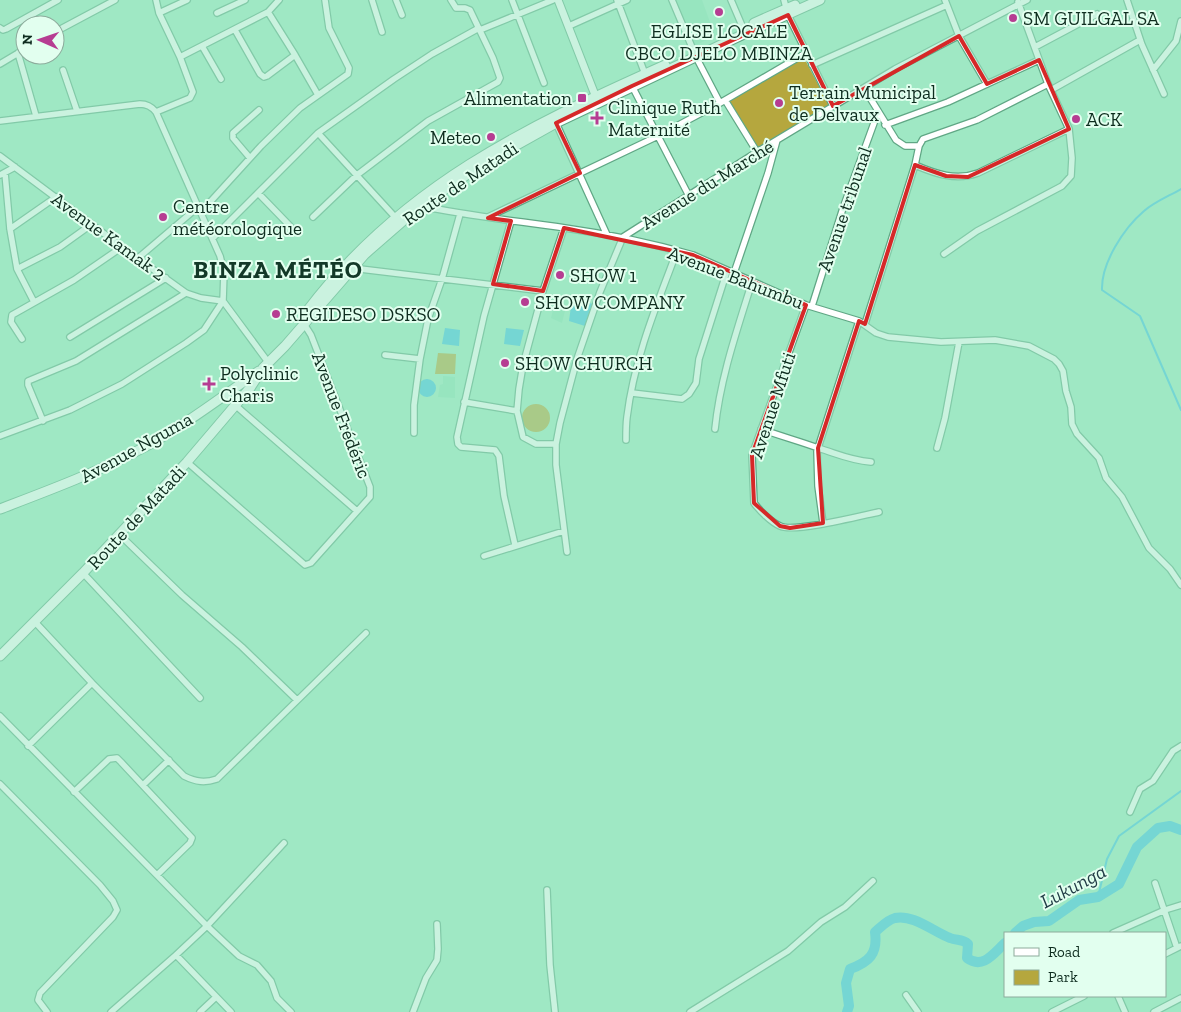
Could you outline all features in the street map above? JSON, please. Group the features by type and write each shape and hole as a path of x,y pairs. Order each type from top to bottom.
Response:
{"main road":[{"name":"Route de Matadi","path":"731,37 743,28 806,0"},
{"name":"Route de Matadi","path":"0,656 83,574 187,462 228,414 268,363 275,351 341,275 395,217 547,120 632,86 786,8 820,0"},
{"name":"Route de Matadi","path":"495,153 556,123 645,74 695,54"},
{"name":"Route de Matadi","path":"268,363 304,324 341,275 352,268 417,204"},
{"name":"Avenue Nguma","path":"0,509 77,480 139,450 218,400 268,363"},
{"path":"218,400 228,414"}],"street":[{"path":"0,28 6,29 58,0"},
{"path":"65,27 115,0"},
{"path":"156,0 193,92 190,98 156,112"},
{"path":"160,13 187,0"},
{"path":"217,13 245,0"},
{"path":"180,57 268,12 279,0"},
{"path":"138,258 200,209 300,108 348,74 350,68 329,28 325,0"},
{"path":"372,0 382,32"},
{"path":"396,0 402,15"},
{"path":"313,217 358,176 428,121 498,82 500,78 480,29 468,8 456,8 451,0"},
{"path":"512,0 544,83"},
{"path":"213,238 318,133 409,69 432,54 480,29 553,0"},
{"path":"558,0 597,100"},
{"path":"569,26 618,2 627,0"},
{"path":"672,0 695,54 722,102 757,152"},
{"path":"731,0 743,28"},
{"name":"Avenue du Marché","path":"623,238 757,152 895,69 1018,2 1027,0"},
{"path":"1127,0 1140,40 1164,94"},
{"path":"618,2 645,74"},
{"path":"944,254 977,231 1062,186 1071,176 1072,158 1069,129 1049,87 1018,2"},
{"path":"812,65 946,3 958,36 987,84"},
{"path":"786,8 833,106"},
{"path":"268,12 318,95"},
{"path":"1035,47 1097,14"},
{"path":"1153,70 1176,41 1181,21"},
{"path":"235,30 260,74 264,76 267,76 295,55"},
{"path":"879,512 823,523 818,486 818,448 915,165 919,146 923,139 977,120 1049,87 1140,40"},
{"path":"202,46 221,79"},
{"path":"488,218 658,136 722,102 806,52"},
{"path":"0,64 15,55"},
{"path":"885,125 948,102 1039,60"},
{"path":"21,65 36,116"},
{"path":"63,70 77,111"},
{"path":"632,86 689,196"},
{"path":"864,88 885,125 900,143 904,146 919,146"},
{"path":"0,121 146,104 156,112 213,238 224,272 224,301 204,330 122,384 70,410 0,436"},
{"path":"250,158 234,138 233,133 259,110"},
{"name":"Avenue tribunal","path":"809,306 878,112"},
{"path":"556,123 607,235"},
{"path":"915,165 946,176 968,177 1069,129"},
{"path":"318,133 395,217"},
{"path":"734,273 778,140"},
{"name":"Avenue Kamak 2","path":"0,156 186,293 200,298 224,301"},
{"path":"16,167 2,174 17,269 34,302"},
{"path":"259,194 290,226"},
{"path":"10,229 56,197"},
{"name":"Avenue Bahumbu","path":"417,204 460,214 607,235 693,255 809,306 862,323 876,332 888,336 940,342 995,340 1029,346 1054,359 1059,364 1063,372 1071,407 1072,424 1077,434 1099,458 1106,478 1122,496 1149,548 1170,569 1181,585"},
{"path":"414,433 414,405 428,319 442,279 460,214"},
{"path":"511,221 493,284 464,402 457,441 461,447 495,450 499,456 504,496 515,545"},
{"path":"17,269 60,247 92,224"},
{"path":"556,444 536,444 523,437 517,411 523,365 543,291 564,228"},
{"path":"567,552 556,465 556,444 577,359 600,292 623,238"},
{"path":"22,340 11,322 12,315 74,280 122,247"},
{"path":"626,440 627,416 650,322 677,251"},
{"path":"352,268 543,291"},
{"path":"632,394 682,399 689,394 696,382 699,359 727,271"},
{"path":"70,337 166,278"},
{"path":"715,429 718,401 730,352 752,282"},
{"path":"43,421 28,381 76,361 186,293"},
{"path":"224,301 268,363"},
{"name":"Avenue Mfuti","path":"809,306 752,455 754,486 752,495 757,507 780,526 804,528 823,523"},
{"name":"Avenue Frédéric","path":"187,462 305,564 312,564 370,497 371,493 311,335 304,324"},
{"path":"937,448 945,418 959,342"},
{"path":"385,355 420,359"},
{"path":"464,402 517,411"},
{"path":"235,405 357,511"},
{"path":"761,429 844,458 871,462"},
{"path":"484,556 564,531"},
{"path":"120,535 182,595 242,647 297,700"},
{"path":"83,574 200,698"},
{"path":"35,622 184,776 202,782 217,779 366,633"},
{"path":"28,746 92,683"},
{"path":"0,716 206,926 239,956 257,965 271,981 277,998 291,1012"},
{"path":"1130,812 1140,789 1154,781 1173,751 1181,746"},
{"path":"74,792 109,759 117,758 192,838 190,843 157,875"},
{"path":"144,785 169,760"},
{"path":"0,784 100,885 113,901 116,910 113,917 40,993 38,1000 47,1012"},
{"path":"111,1012 206,926 284,843"},
{"path":"690,1012 788,951 821,922 845,907 872,881"},
{"path":"1155,883 1179,947 1166,954"},
{"path":"547,890 550,965 555,1012"},
{"path":"1115,932 1165,910 1181,906"},
{"path":"413,1012 426,978 437,960 437,924"},
{"path":"176,955 231,1012"},
{"path":"906,995 918,1012"},
{"path":"1052,1012 1082,997"},
{"path":"1118,997 1125,1012"},
{"path":"200,1012 216,998"},
{"path":"1154,1012 1181,998"}],"highlighted area":[{"path":"788,15 833,106 959,36 987,84 1039,60 1069,129 968,177 946,176 915,165 865,324 859,321 818,448 823,523 790,528 780,526 754,503 752,455 806,305 693,255 564,228 543,291 493,284 511,221 488,218 580,173 556,123"}],"shaded area":[{"path":"675,0 702,0 715,36 694,46"},
{"path":"555,308 565,311 562,323 551,318"},
{"path":"443,376 455,377 455,398 438,397 440,385 443,384"}],"green space":[{"name":"Terrain Municipal de Delvaux","path":"803,56 829,105 758,148 729,101"},
{"path":"438,353 456,354 455,374 435,374"},
{"path":"536,404 546,408 550,418 546,428 536,432 526,428 522,418 526,408"}],"water":[{"path":"572,299 593,304 585,326 569,321"},
{"path":"445,328 460,330 459,346 442,344"},
{"path":"506,328 524,330 520,346 504,344"},
{"path":"427,379 433,382 436,388 433,394 427,397 421,394 418,388 421,382"}],"waterway":[{"path":"1181,189 1157,202 1136,218 1115,247 1105,269 1102,290 1140,316 1181,410"},
{"path":"1098,897 1107,859 1119,836 1181,791"},
{"name":"Lukunga","path":"1016,932 1023,926 1034,922 1049,921 1079,900 1098,897 1119,884 1137,847 1158,828 1170,826 1181,830"},
{"name":"Lukunga","path":"847,1012 849,1006 846,983 850,969 871,956 875,946 875,932 892,919 902,917 916,921 950,938 964,941 968,944 967,958 973,961 978,962 988,959 1004,944"}],"place":[{"name":"EGLISE LOCALE CBCO DJELO MBINZA","path":"719,12"},
{"name":"SM GUILGAL SA","path":"1013,18"},
{"name":"Alimentation","path":"582,98"},
{"name":"Terrain Municipal de Delvaux","path":"779,103"},
{"name":"Clinique Ruth Maternité","path":"597,118"},
{"name":"ACK","path":"1076,119"},
{"name":"Meteo","path":"491,137"},
{"name":"Centre météorologique","path":"163,217"},
{"name":"SHOW 1","path":"560,275"},
{"name":"SHOW COMPANY","path":"525,302"},
{"name":"REGIDESO DSKSO","path":"276,314"},
{"name":"SHOW CHURCH","path":"505,363"},
{"name":"Polyclinic Charis","path":"209,384"}],"district":[{"name":"BINZA MÉTÉO","path":"278,270"}]}
